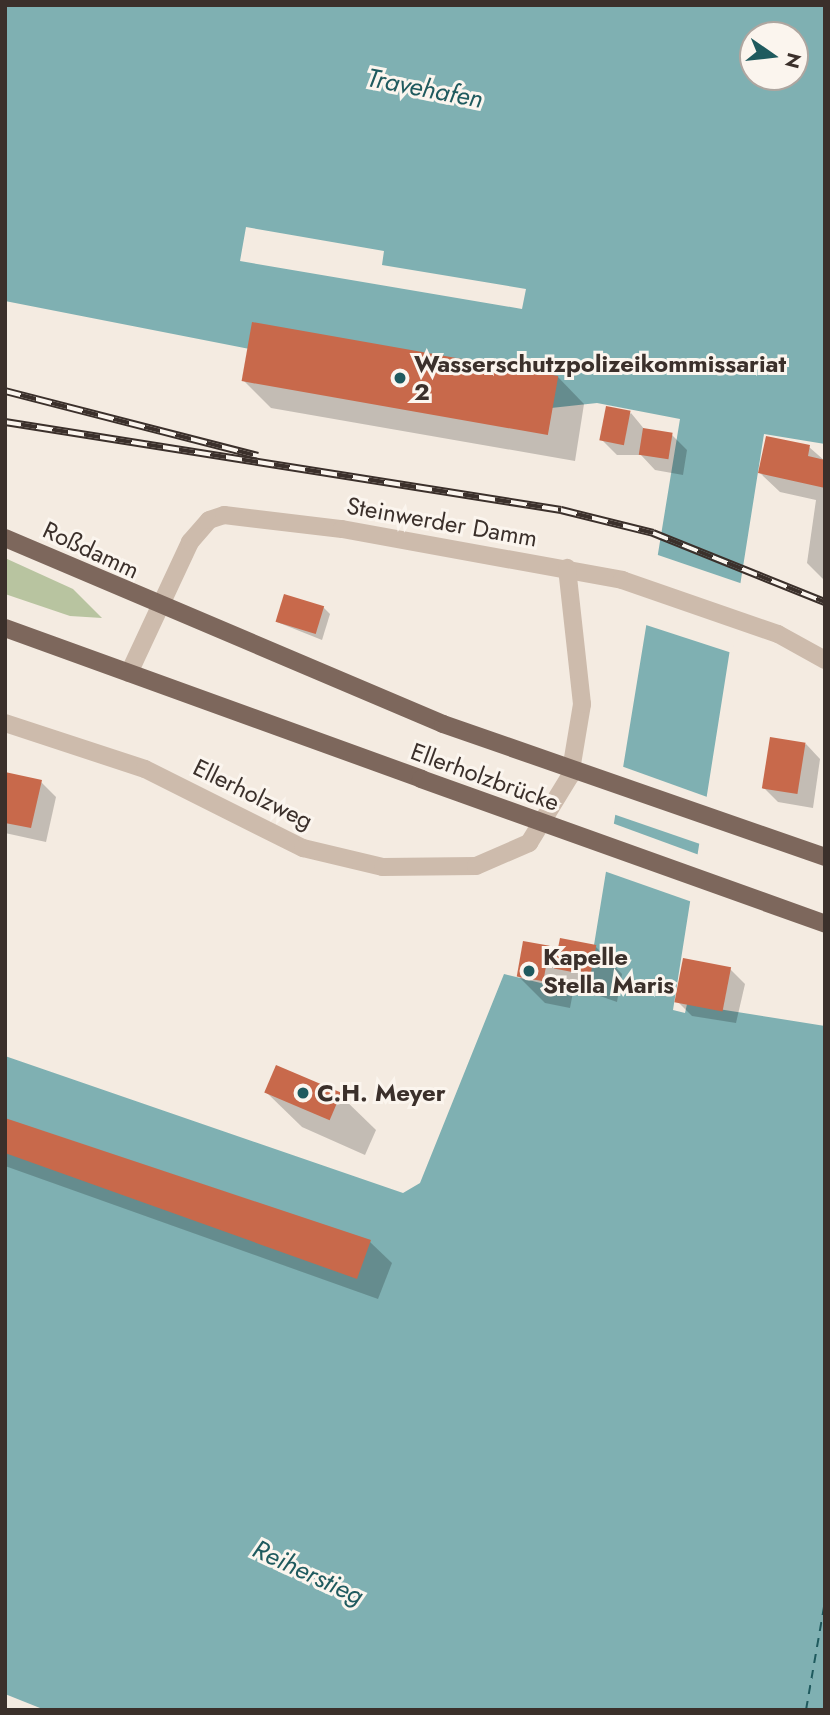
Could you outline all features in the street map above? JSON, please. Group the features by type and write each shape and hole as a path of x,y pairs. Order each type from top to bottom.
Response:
{"main road":[{"name":"Roßdamm","path":"5,538 157,607"},
{"name":"Ellerholzbrücke","path":"157,607 443,724 825,857"},
{"path":"5,628 129,673"},
{"name":"Ellerholzbrücke","path":"129,673 825,924"}],"street":[{"name":"Steinwerder Damm","path":"129,673 157,607 190,542 209,520 224,515 567,568 622,580 765,629 825,660"},
{"name":"Ellerholzweg","path":"5,723 145,769 303,848 383,867 476,866 529,843 570,776 582,704 567,568"}],"green space":[{"path":"5,558 73,589 102,618 70,616 5,594"}],"water":[{"path":"5,5 825,5 825,444 764,434 673,1010 685,1013 687,1004 825,1026 825,1710 45,1710 5,1694 5,1056 403,1193 420,1183 504,974 586,994 680,419 597,403 551,408 5,301"}],"pier":[{"path":"246,227 384,251 382,265 526,289 522,309 240,261"},
{"path":"655,554 743,584 732,653 643,624"},
{"path":"621,766 710,798 703,845 613,814"},
{"path":"612,823 702,856 695,903 604,871"}],"building":[{"name":"Wasserschutzpolizeikommissariat 2","path":"252,322 558,376 548,435 242,381"},
{"path":"606,406 631,411 624,445 599,440"},
{"path":"643,428 673,433 668,459 639,455"},
{"path":"766,436 810,445 808,456 825,460 825,488 758,473"},
{"path":"284,594 324,606 316,634 276,622"},
{"path":"770,737 806,743 797,794 762,788"},
{"path":"5,772 42,780 31,828 5,823"},
{"path":"560,938 596,945 590,975 554,968"},
{"path":"523,941 550,946 543,981 517,976"},
{"path":"683,958 731,967 723,1012 674,1002"},
{"name":"C.H. Meyer","path":"276,1065 341,1093 330,1120 264,1093"},
{"path":"5,1118 371,1240 357,1279 5,1153"}],"ferry route":[{"path":"806,1710 825,1601"}],"railway":[{"path":"5,391 258,456"},
{"path":"5,422 561,510 653,533 825,602"}],"place":[{"name":"Wasserschutzpolizeikommissariat 2","path":"400,378"},
{"name":"Kapelle Stella Maris","path":"529,971"},
{"name":"C.H. Meyer","path":"303,1093"}],"water label":[{"name":"Travehafen","path":"425,89"},
{"name":"Reiherstieg","path":"308,1573"}]}
